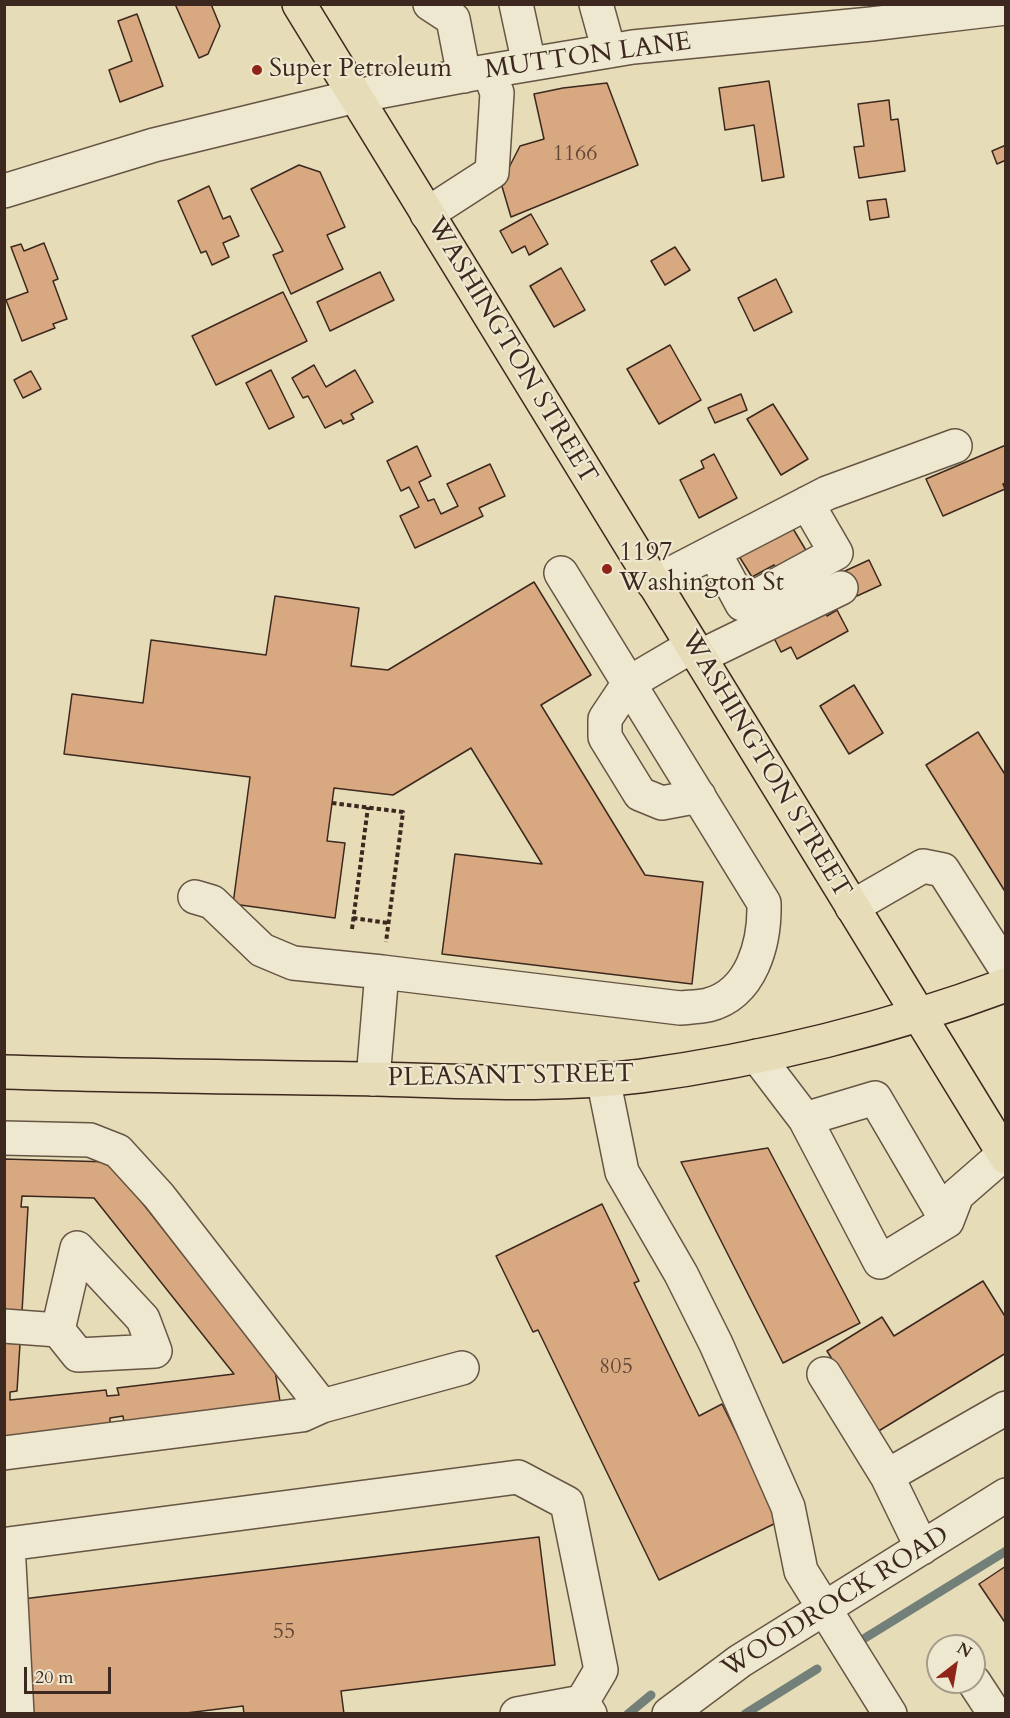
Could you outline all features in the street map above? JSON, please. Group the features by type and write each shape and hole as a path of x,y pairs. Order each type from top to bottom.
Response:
{"main road":[{"name":"WASHINGTON STREET","path":"298,4 1004,1156"},
{"name":"PLEASANT STREET","path":"4,1072 517,1082 639,1076 757,1056 918,1015 1005,985"}],"street":[{"path":"427,214 492,172 497,93 476,73 453,19 430,4"},
{"path":"516,4 529,64"},
{"path":"596,4 609,51"},
{"name":"MUTTON LANE","path":"4,191 154,145 356,96 476,73 785,18 994,8"},
{"path":"653,583 827,493 955,446"},
{"path":"714,552 742,604 836,553 807,503"},
{"path":"195,897 212,902 262,950 293,963 680,1008 710,1005 735,991 754,966 760,944 764,903 561,573"},
{"path":"699,796 662,803 640,794 605,737 605,719 629,683 841,588"},
{"path":"852,908 923,866 943,870 1005,969"},
{"path":"373,1079 382,972"},
{"path":"757,1056 805,1119 880,1262 947,1221 957,1195 1004,1156"},
{"path":"603,1078 622,1172 681,1274 716,1344 788,1507 801,1571 890,1713"},
{"path":"805,1119 875,1098 947,1221"},
{"path":"4,1138 90,1140 118,1151 159,1196 322,1406"},
{"path":"4,1326 58,1330"},
{"path":"4,1453 302,1415 322,1406 462,1368"},
{"path":"824,1374 887,1476 922,1548"},
{"path":"887,1476 1005,1408"},
{"path":"17,1713 8,1544 518,1477 567,1503 602,1670 586,1707 517,1713"},
{"name":"WOODROCK ROAD","path":"669,1713 740,1661 1005,1496"},
{"path":"982,1694 995,1713"}],"path":[{"path":"332,803 403,812 382,972"},
{"path":"352,929 368,807"},
{"path":"353,918 389,923"}],"building":[{"path":"175,4 211,4 220,26 208,54 199,58"},
{"path":"137,14 163,86 120,102 109,70 132,61 118,21"},
{"path":"769,81 784,177 762,181 754,125 725,130 719,88"},
{"path":"607,83 638,165 511,217 501,183 520,146 544,139 534,94"},
{"path":"889,100 891,120 898,119 905,171 859,178 854,147 864,146 858,104"},
{"path":"1006,145 1006,160 997,164 992,151"},
{"path":"299,165 320,172 345,227 327,235 343,269 291,294 273,255 283,251 251,189"},
{"path":"209,186 223,219 230,216 239,236 223,243 229,257 212,265 206,251 201,253 178,201"},
{"path":"886,199 889,217 870,220 867,201"},
{"path":"531,214 548,244 529,255 525,246 512,253 500,231"},
{"path":"44,243 58,279 53,281 67,319 53,324 55,328 22,341 6,300 28,292 11,247 21,244 24,251"},
{"path":"675,247 690,270 665,285 651,261"},
{"path":"561,268 585,310 554,327 530,286"},
{"path":"380,272 394,300 330,331 317,302"},
{"path":"776,279 792,312 754,331 738,298"},
{"path":"283,292 307,341 216,385 192,336"},
{"path":"670,345 701,400 659,424 627,369"},
{"path":"314,365 326,387 355,370 373,402 351,414 354,419 343,424 341,420 325,428 308,396 303,398 292,378"},
{"path":"271,370 294,417 269,429 246,383"},
{"path":"31,371 41,389 23,398 14,380"},
{"path":"741,394 747,410 715,423 708,408"},
{"path":"773,404 808,459 781,475 747,419"},
{"path":"1006,445 1006,483 1003,484 1005,489 943,516 926,479"},
{"path":"417,446 431,476 419,482 428,501 434,499 441,514 458,506 447,484 490,464 505,496 479,508 483,516 415,548 400,516 419,507 409,487 401,491 387,461"},
{"path":"714,454 737,498 699,518 680,480 704,468 701,461"},
{"path":"789,522 807,552 777,569 774,565 752,577 737,553"},
{"path":"869,560 881,585 857,596 845,571"},
{"path":"534,582 591,675 541,705 645,875 703,882 692,984 442,954 455,854 542,864 471,748 393,795 334,788 327,841 345,843 335,918 233,904 250,777 64,754 72,694 143,703 151,640 266,655 275,596 359,608 351,666 388,670"},
{"path":"821,605 827,616 837,610 848,631 797,659 791,647 781,652 771,632"},
{"path":"854,685 883,733 849,754 820,706"},
{"path":"978,732 1006,776 1006,893 926,765"},
{"path":"768,1148 860,1323 783,1363 681,1162"},
{"path":"4,1159 110,1162 275,1371 280,1401 124,1423 123,1416 110,1418 110,1423 4,1438 4,1343 20,1344 17,1391 10,1392 10,1400 106,1390 107,1396 119,1395 117,1388 234,1374 94,1198 22,1196 21,1207 28,1207 22,1312 4,1311"},
{"path":"602,1204 639,1281 634,1283 699,1416 722,1404 780,1521 659,1580 538,1330 533,1332 496,1256"},
{"path":"983,1281 1006,1318 1006,1353 877,1432 827,1351 882,1317 894,1336"},
{"path":"539,1537 555,1665 341,1691 344,1714 244,1714 243,1706 178,1714 28,1714 14,1600"},
{"path":"1006,1566 1006,1624 979,1584"}],"waterway":[{"path":"865,1638 1006,1551"},
{"path":"745,1714 817,1669"},
{"path":"628,1714 651,1695"}],"place":[{"name":"Super Petroleum","path":"257,70"},
{"name":"1197 Washington St","path":"607,569"}]}
